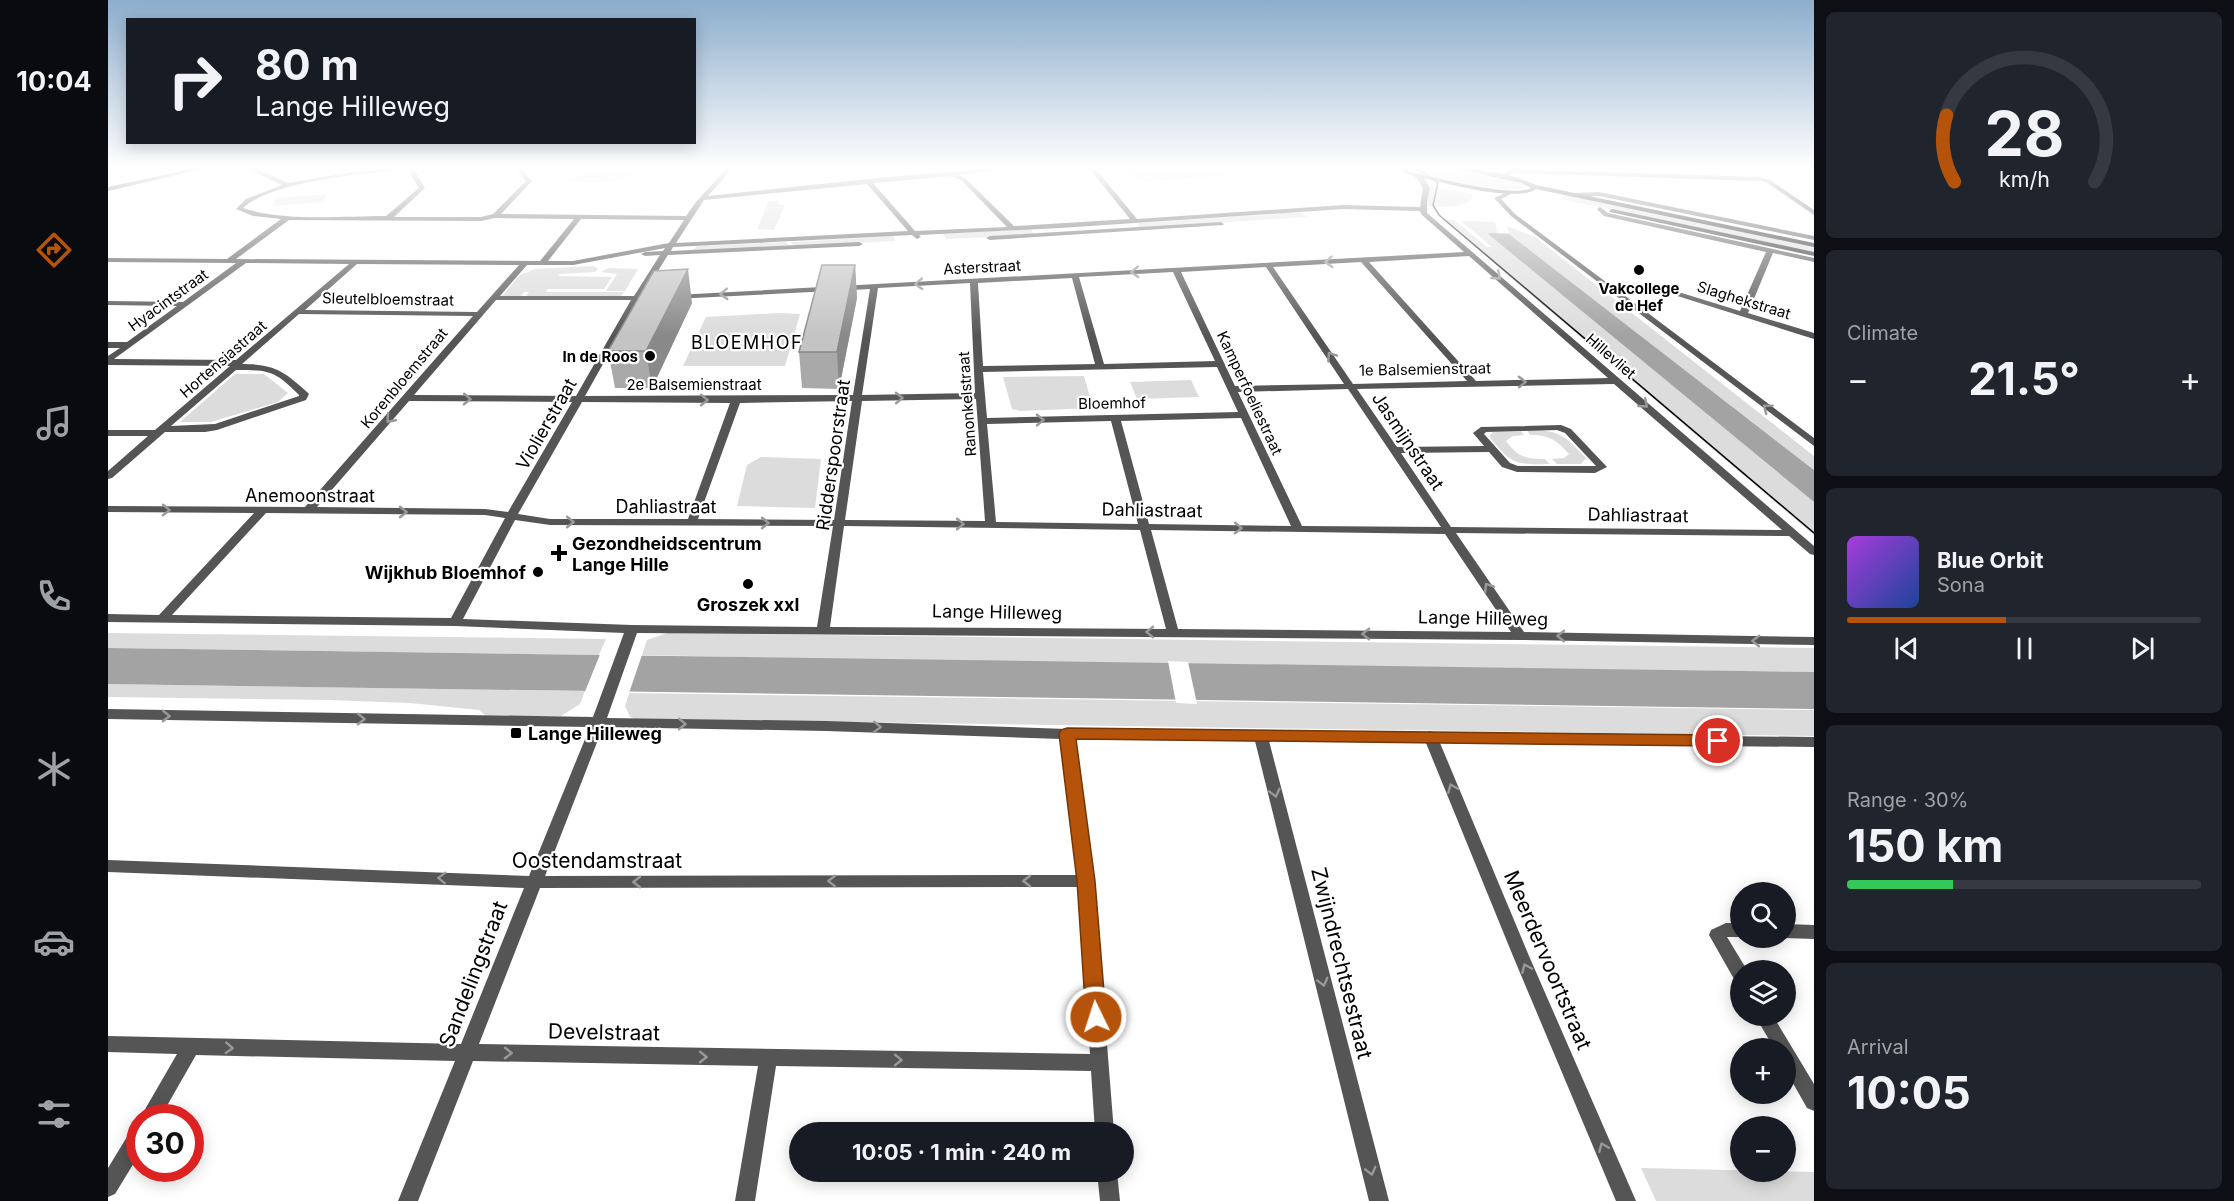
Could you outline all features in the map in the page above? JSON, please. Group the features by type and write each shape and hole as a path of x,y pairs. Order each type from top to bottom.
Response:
{"main road":[{"path":"1672,224 1814,254"},
{"path":"1713,224 1814,245"}],"street":[{"path":"228,261 279,224"},
{"path":"541,264 573,224"},
{"name":"Violierstraat","path":"455,622 636,299 685,224"},
{"path":"906,224 920,241"},
{"path":"1007,224 1011,228"},
{"path":"108,260 541,264 584,262 670,245 1089,224"},
{"path":"620,255 1067,234 1222,224"},
{"name":"Hillevliet","path":"1438,224 1814,552"},
{"path":"1524,224 1814,443"},
{"path":"1647,224 1814,260"},
{"path":"1746,224 1814,238"},
{"path":"1060,226 1067,234"},
{"path":"1743,314 1770,251"},
{"name":"Asterstraat","path":"671,297 1472,254"},
{"path":"1364,260 1472,382"},
{"name":"Hyacintstraat","path":"108,361 244,261"},
{"name":"Hortensiastraat","path":"108,476 355,262"},
{"name":"Korenbloemstraat","path":"308,511 409,398 477,314 524,264"},
{"name":"Jasmijnstraat","path":"1269,266 1520,636"},
{"name":"Kamperfoeliestraat","path":"1176,270 1298,529"},
{"path":"1075,275 1100,366"},
{"name":"Ranonkelstraat","path":"974,281 980,396 991,525"},
{"name":"Ridderspoorstraat","path":"823,629 874,286"},
{"name":"Slaghekstraat","path":"1616,293 1672,292 1814,336"},
{"path":"493,298 660,298"},
{"path":"108,303 185,304"},
{"name":"Sleutelbloemstraat","path":"298,312 477,314"},
{"path":"108,345 129,345"},
{"path":"108,361 268,367 278,370 304,394 303,398 217,427 108,433"},
{"path":"979,369 1219,364"},
{"name":"1e Balsemienstraat","path":"1233,389 1472,382 1617,381"},
{"name":"2e Balsemienstraat","path":"409,398 736,400 980,396"},
{"path":"692,522 736,400"},
{"name":"Bloemhof","path":"982,421 1243,416"},
{"path":"1115,418 1173,632"},
{"path":"1395,450 1491,449 1506,465 1522,470 1594,470 1602,467 1568,431 1558,427 1481,430 1478,433 1491,449"},
{"name":"Anemoonstraat","path":"108,509 485,512 512,517"},
{"path":"161,620 262,511"},
{"name":"Dahliastraat","path":"512,517 550,522 1792,533"},
{"name":"Lange Hilleweg","path":"108,618 455,622 630,634 823,629 1520,636 1814,642"},
{"name":"Sandelingstraat","path":"408,1201 598,723 602,705 630,634"},
{"path":"108,714 826,726 1067,734 1431,736 1814,742"},
{"path":"1067,734 1086,881 1104,1122"},
{"name":"Zwijndrechtsestraat","path":"1261,736 1379,1201"},
{"name":"Meerdervoortstraat","path":"1431,736 1521,956 1626,1201"},
{"name":"Oostendamstraat","path":"108,866 533,882 1086,881"},
{"path":"1730,930 1717,935 1732,960"},
{"path":"1796,931 1814,932"},
{"name":"Develstraat","path":"108,1044 466,1053 1100,1063"},
{"path":"157,1104 192,1046"},
{"path":"745,1201 768,1058"},
{"path":"1796,1071 1814,1102"},
{"path":"108,1187 126,1157"},
{"path":"1108,1182 1110,1201"}],"shaded area":[{"path":"759,224 777,224 774,230 757,229"},
{"path":"1139,224 1199,224 1139,228"},
{"path":"1448,224 1459,224 1487,247 1492,247 1465,224 1495,224 1497,233 1509,233 1507,226 1535,237 1814,456 1814,470 1509,234 1488,234 1814,502 1814,535"},
{"path":"1680,224 1707,224 1814,246 1814,252"},
{"path":"1031,229 1035,235 946,239 943,234"},
{"path":"1488,234 1509,234 1814,470 1814,502"},
{"path":"891,236 895,241 794,246 791,242"},
{"path":"786,242 789,246 692,251 697,246"},
{"path":"594,266 598,269 595,272 558,276 612,277 604,289 548,289 546,292 624,292 621,296 526,296 529,292 524,292 521,296 502,296 520,275 535,269"},
{"path":"608,268 638,269 625,291 606,291 617,274 601,272"},
{"path":"800,314 785,366 683,366 706,317"},
{"path":"235,374 264,374 288,393 278,402 211,422 180,422"},
{"path":"1084,376 1093,408 1020,411 1012,409 1003,377"},
{"path":"1191,380 1199,397 1137,399 1130,382"},
{"path":"1520,430 1524,435 1513,436 1506,441 1510,446 1522,456 1545,459 1550,464 1515,461 1503,452 1489,436 1494,431"},
{"path":"1527,430 1547,431 1561,435 1586,458 1581,464 1557,464 1552,459 1564,458 1569,454 1552,439 1530,435"},
{"path":"761,457 821,459 815,508 737,506 747,465"},
{"path":"108,633 606,639 599,655 108,648"},
{"path":"667,633 1814,648 1814,672 1026,663 642,655 647,640"},
{"path":"108,648 1814,672 1814,709 108,684"},
{"path":"108,684 585,691 580,704 561,716 486,716 479,710 410,703 108,697"},
{"path":"629,693 1814,710 1814,736 635,719 630,717 625,706"},
{"path":"1641,1168 1730,1170 1730,1182 1796,1182 1796,1172 1814,1172 1814,1201 1656,1201"}],"pier":[{"path":"601,652 643,652 628,696 584,694"},
{"path":"1168,661 1188,662 1197,704 1176,703"}],"building":[{"path":"822,265 855,265 837,352 799,352"},
{"path":"688,269 646,351 608,351 654,271"}],"tram line":[{"path":"1450,224 1814,533"}],"place":[{"name":"Vakcollege de Hef","path":"1639,270"},
{"name":"In de Roos","path":"650,356"},
{"name":"Gezondheidscentrum Lange Hille","path":"559,553"},
{"name":"Wijkhub Bloemhof","path":"538,572"},
{"name":"Groszek xxl","path":"748,584"},
{"name":"Lange Hilleweg","path":"516,733"}],"district":[{"name":"BLOEMHOF","path":"747,342"}],"route":[{"path":"1096,1017 1086,881 1067,734 1431,736 1718,741"}]}
